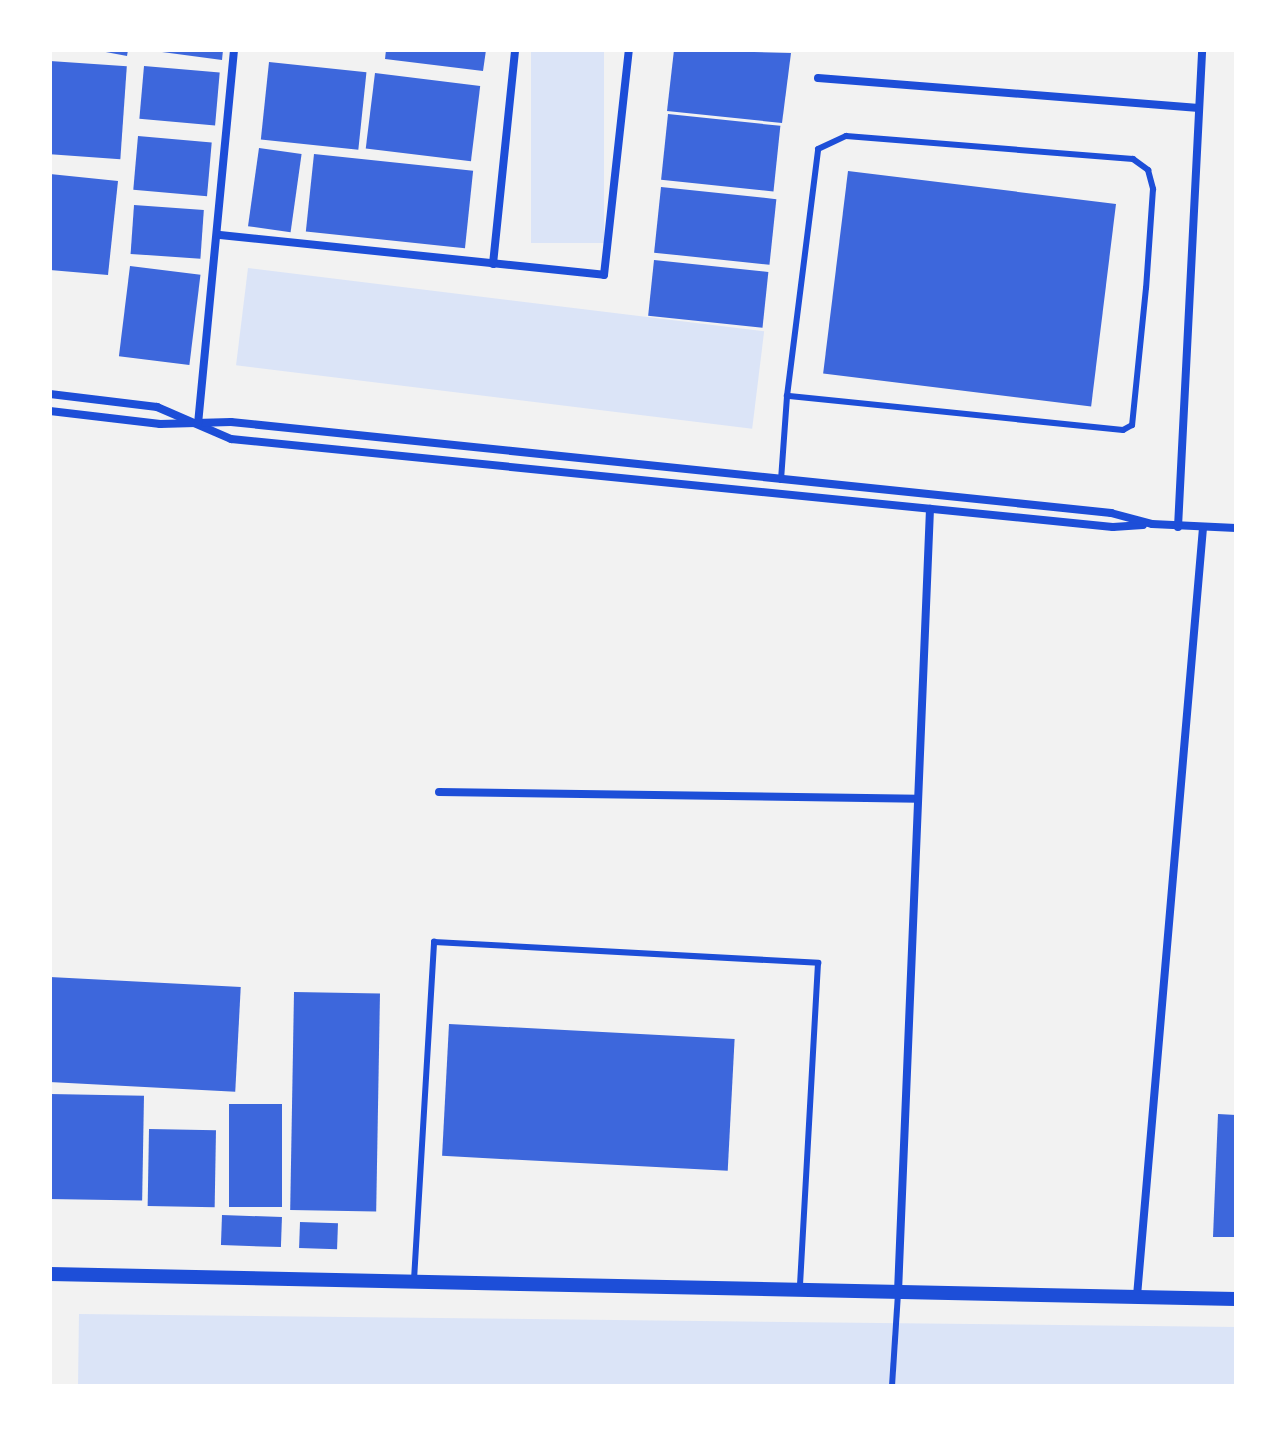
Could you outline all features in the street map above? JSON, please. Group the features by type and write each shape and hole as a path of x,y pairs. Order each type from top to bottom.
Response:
{"street":[{"path":"198,424 220,235 234,50"},
{"path":"493,264 515,50"},
{"path":"220,235 604,275 629,50"},
{"path":"1178,527 1202,50"},
{"path":"818,78 1199,108"},
{"path":"50,394 157,407 231,439 1113,527 1152,524"},
{"path":"50,411 198,424 231,422 1111,513 1152,524 1232,529 1236,538"},
{"path":"898,1292 930,509"},
{"path":"1137,1296 1203,528"},
{"path":"439,792 918,799"},
{"path":"50,1274 1236,1299"}],"lane":[{"path":"781,480 787,396 818,149 829,141 846,136 1133,159 1148,170 1153,189 1132,425 1123,430 787,396"},
{"path":"414,1284 434,942 818,963 799,1290"},
{"path":"892,1386 898,1292"}],"shaded area":[{"path":"531,50 604,50 604,243 531,243"},
{"path":"248,268 764,331 752,429 236,365"},
{"path":"79,1314 1236,1327 1236,1386 78,1386"}],"building":[{"path":"95,50 128,50 127,56"},
{"path":"147,50 223,50 222,60"},
{"path":"386,50 486,50 483,71 385,59"},
{"path":"674,50 791,53 782,123 667,111"},
{"path":"50,61 127,66 120,159 50,154"},
{"path":"269,62 366,72 358,150 261,140"},
{"path":"144,66 220,73 215,125 139,119"},
{"path":"375,73 480,86 471,161 366,148"},
{"path":"668,114 780,126 773,191 661,180"},
{"path":"138,136 212,142 207,196 133,190"},
{"path":"259,148 302,154 291,232 248,226"},
{"path":"314,154 473,171 465,248 306,232"},
{"path":"848,171 1116,204 1091,406 823,373"},
{"path":"50,174 118,181 108,275 50,270"},
{"path":"661,187 776,199 769,265 654,253"},
{"path":"134,205 204,210 200,259 131,254"},
{"path":"654,260 768,272 763,328 648,316"},
{"path":"130,266 200,275 189,365 119,356"},
{"path":"50,977 241,987 235,1092 50,1082"},
{"path":"294,992 380,994 376,1211 290,1210"},
{"path":"449,1024 735,1039 728,1171 442,1156"},
{"path":"50,1094 144,1096 142,1201 50,1199"},
{"path":"229,1104 282,1104 282,1207 229,1207"},
{"path":"1218,1114 1236,1115 1236,1237 1213,1237"},
{"path":"149,1129 216,1130 215,1207 148,1206"},
{"path":"222,1215 282,1217 281,1247 221,1245"},
{"path":"300,1222 338,1223 337,1249 299,1248"}]}
